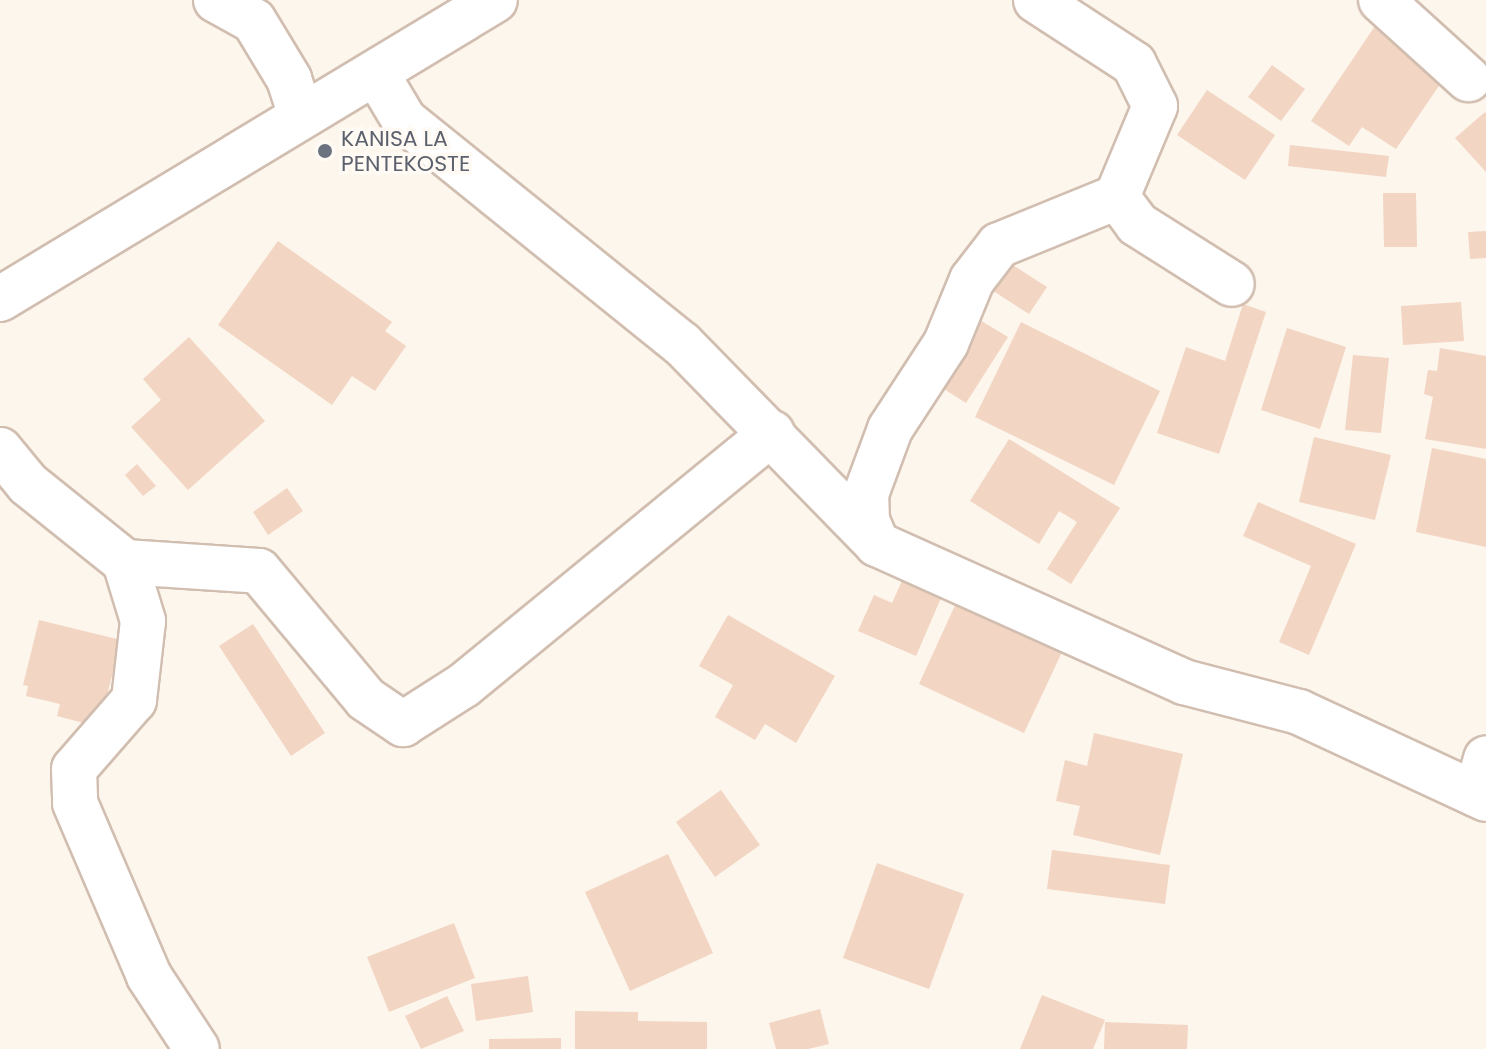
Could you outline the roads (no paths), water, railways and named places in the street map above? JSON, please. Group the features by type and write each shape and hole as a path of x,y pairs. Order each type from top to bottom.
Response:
{"street":[{"path":"216,0 254,21 289,79 301,115"},
{"path":"0,299 495,0"},
{"path":"877,544 867,520 866,494 890,429 946,343 972,280 999,245 1117,197 1155,106 1134,64 1036,0"},
{"path":"1381,0 1468,79"},
{"path":"376,73 404,120 682,344 877,544 1184,682 1299,712 1483,784"},
{"path":"1117,197 1137,224 1232,284"},
{"path":"125,562 259,571 366,699 403,724 464,685 772,433"},
{"path":"0,450 28,484 125,562 143,621 134,700 74,769 75,803 149,976 197,1049"}],"place":[{"name":"KANISA LA PENTEKOSTE","path":"325,151"}]}
